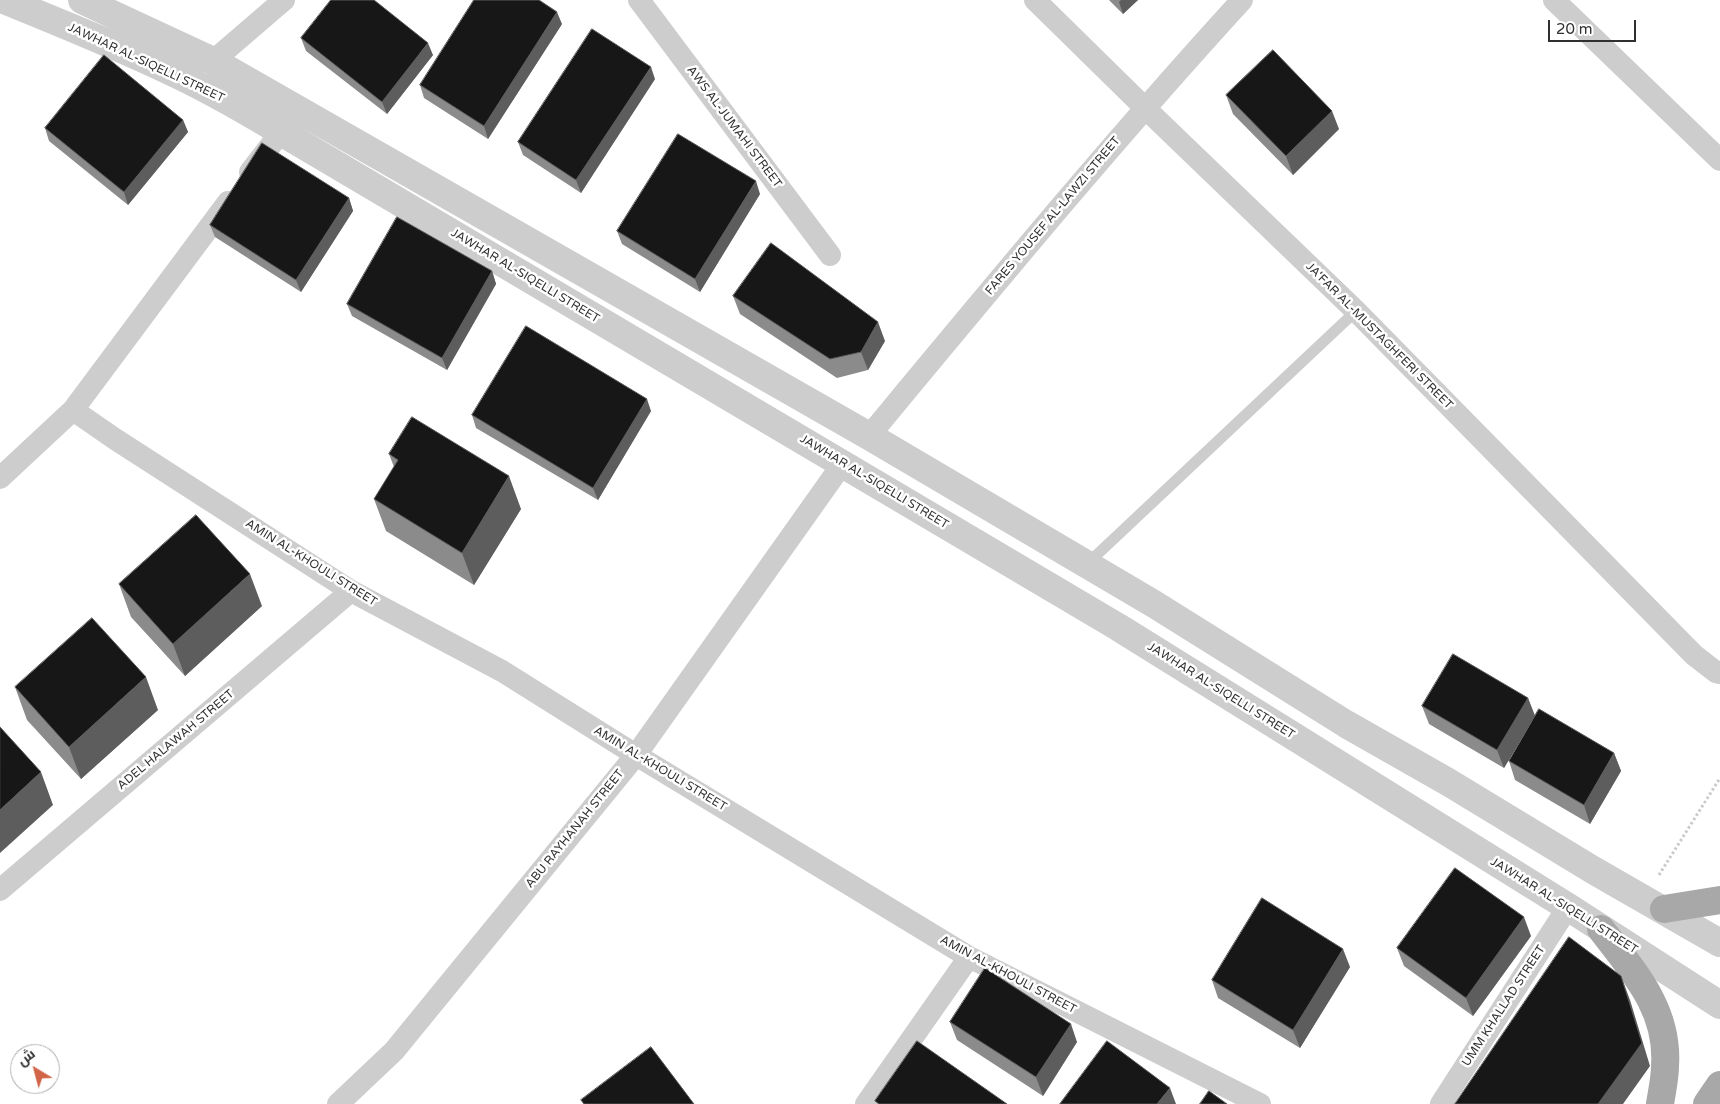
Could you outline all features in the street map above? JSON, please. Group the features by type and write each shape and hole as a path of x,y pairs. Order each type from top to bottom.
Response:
{"main road":[{"path":"1654,904 1720,900"},
{"path":"1601,929 1639,979 1654,1003 1661,1021 1665,1042 1666,1065 1660,1104"},
{"path":"1707,1104 1720,1085"}],"street":[{"name":"JAWHAR AL-SIQELLI STREET","path":"4,0 180,76 227,100 1118,627 1568,907 1720,1005"},
{"path":"82,0 213,61 869,436 1087,564 1346,724 1720,943"},
{"path":"213,61 284,0"},
{"name":"AWS AL-JUMAHI STREET","path":"639,0 830,255"},
{"name":"JA‘FAR AL-MUSTAGHFERI STREET","path":"1035,0 1356,311 1694,656 1720,673"},
{"name":"FARES YOUSEF AL-LAWZI STREET","path":"869,436 1029,243 1145,108 1242,0"},
{"path":"1554,0 1720,160"},
{"path":"0,478 73,410 281,132"},
{"name":"AMIN AL-KHOULI STREET","path":"73,410 351,591 502,671 636,756 969,956 1260,1104"},
{"name":"ABU RAYHANAH STREET","path":"338,1104 394,1051 636,756 842,463"},
{"name":"ADEL HALAWAH STREET","path":"0,890 351,591"},
{"name":"UMM KHALLAD STREET","path":"1441,1104 1568,907"},
{"path":"866,1104 969,956"}],"lane":[{"path":"1087,564 1356,311"}],"path":[{"path":"1654,904 1720,778"}],"building":[{"path":"331,0 374,0 428,43 382,102 301,38"},
{"path":"474,0 539,0 557,12 484,126 420,85"},
{"path":"592,29 651,67 576,180 518,142"},
{"path":"1273,50 1332,111 1286,156 1226,95"},
{"path":"104,55 183,120 124,192 45,128"},
{"path":"678,134 756,181 695,279 617,231"},
{"path":"262,143 349,198 296,280 210,225"},
{"path":"397,217 492,271 442,358 347,304"},
{"path":"771,243 878,322 861,352 830,359 733,296"},
{"path":"526,326 647,399 593,488 472,415"},
{"path":"412,417 509,476 462,553 374,499 398,460 389,454"},
{"path":"196,515 250,574 173,644 119,584"},
{"path":"92,618 146,677 69,747 15,687"},
{"path":"1453,654 1528,698 1497,750 1422,706"},
{"path":"1539,709 1614,753 1584,805 1509,761"},
{"path":"0,727 41,772 0,810"},
{"path":"1455,868 1524,917 1466,998 1397,948"},
{"path":"1262,898 1343,949 1293,1030 1212,980"},
{"path":"1569,937 1621,976 1642,1043 1598,1104 1455,1104"},
{"path":"985,968 1071,1024 1036,1077 950,1022"},
{"path":"917,1041 1007,1104 879,1104 875,1101"},
{"path":"1107,1041 1170,1088 1157,1104 1060,1104"},
{"path":"651,1047 694,1104 584,1104 581,1100"},
{"path":"1209,1091 1227,1104 1200,1104"}]}
